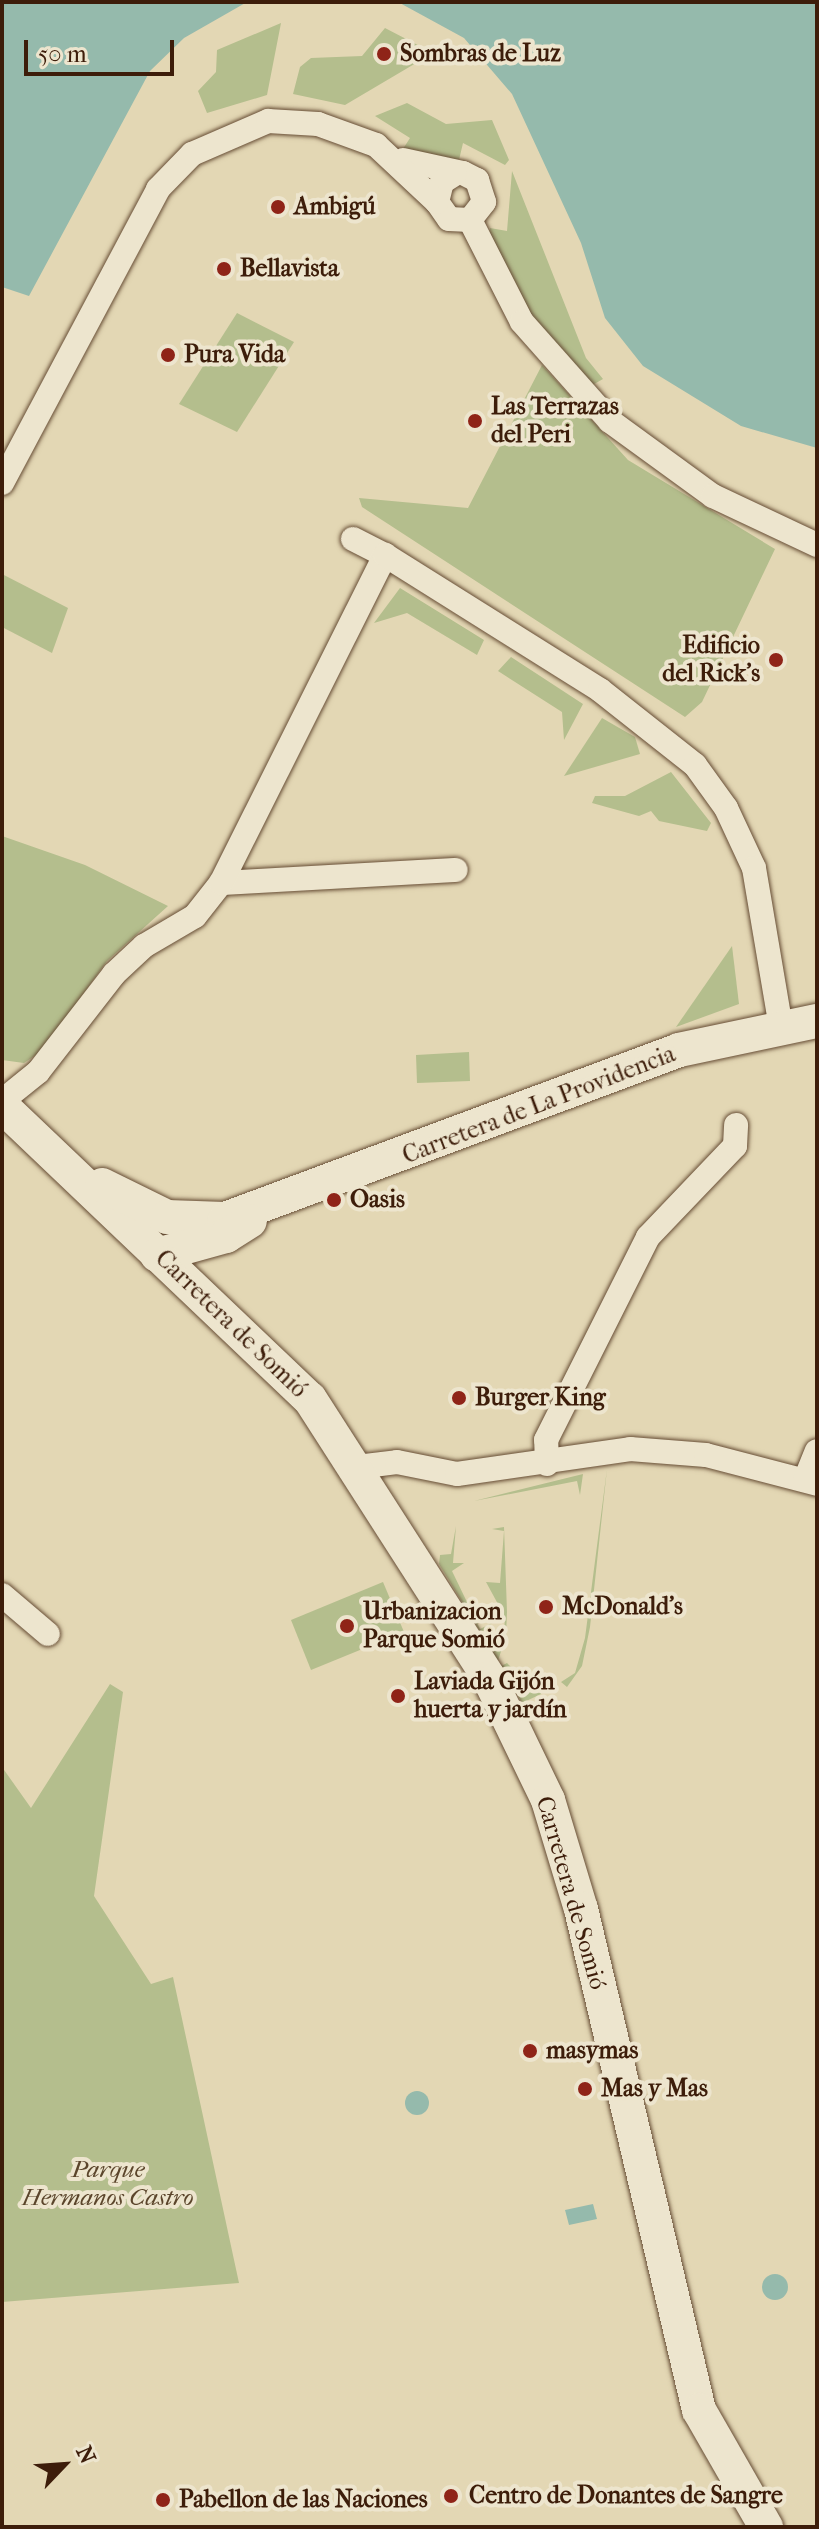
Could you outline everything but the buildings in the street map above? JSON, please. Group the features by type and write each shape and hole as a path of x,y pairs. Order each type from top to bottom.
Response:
{"street":[{"path":"2,483 173,168 218,138 268,121 318,124 394,157 455,174 482,186 484,202 470,220"},
{"path":"394,157 449,219 470,220"},
{"path":"437,202 442,182 455,174"},
{"path":"470,220 522,322 610,421 713,496 817,545"},
{"path":"353,539 385,555 600,690 695,765 754,868 781,1027"},
{"path":"2,1104 38,1072 114,974 195,916 221,883 385,555"},
{"path":"221,883 456,870"},
{"name":"Carretera de La Providencia","path":"157,1255 679,1050 817,1021"},
{"name":"Carretera de Somió","path":"2,1104 157,1255 233,1321 310,1399 357,1467 489,1678 548,1800 581,1909 699,2410 766,2527"},
{"path":"547,1464 546,1440 648,1237 735,1146 736,1125"},
{"name":"Carretera de La Providencia","path":"60,1161 167,1217 226,1228"},
{"path":"226,1228 210,1276 233,1321"},
{"path":"357,1467 397,1462 457,1474 547,1464 630,1449 706,1455 811,1482 817,1451"},
{"path":"2,1595 48,1634"}],"green space":[{"path":"281,23 267,95 207,113 198,91 216,72 217,50"},
{"path":"385,28 433,53 345,105 293,94 300,67 311,58 362,56"},
{"path":"407,103 446,124 492,120 509,160 505,165 463,143 459,160 401,152 410,138 375,116"},
{"path":"512,171 586,358 603,379 587,388 523,309 489,237 490,228 507,231"},
{"path":"237,313 294,342 237,432 179,404"},
{"path":"542,365 628,460 775,549 702,702 685,717 362,507 359,498 468,508"},
{"path":"2,574 68,608 52,653 2,627"},
{"path":"400,588 484,640 477,655 407,613 374,623"},
{"path":"511,657 583,704 564,740 562,712 498,671"},
{"path":"602,718 635,737 640,754 564,776"},
{"path":"671,772 711,823 707,831 659,821 651,811 639,816 592,803 595,796 625,796"},
{"path":"2,836 85,865 168,906 107,961 42,1051 24,1063 2,1060"},
{"path":"732,946 739,1004 676,1027"},
{"path":"469,1052 470,1081 417,1083 416,1055"},
{"path":"607,1469 590,1627 582,1666 567,1687 561,1682 575,1673 585,1638"},
{"path":"583,1474 580,1495 577,1481 474,1501"},
{"path":"456,1526 453,1563 464,1563 452,1571 480,1629 492,1623 481,1633 439,1564 440,1555 451,1554"},
{"path":"504,1527 506,1635 498,1661 488,1645 504,1633 505,1617 486,1582 500,1583 504,1531 492,1529"},
{"name":"Urbanizacion Parque Somió","path":"383,1582 404,1632 311,1670 291,1620"},
{"path":"507,1663 519,1675 538,1679 541,1694 522,1703 501,1666"},
{"name":"Parque Hermanos Castro","path":"110,1684 123,1692 94,1896 151,1984 173,1977 239,2283 2,2302 2,1767 31,1808"}],"shaded area":[{"path":"2,2 247,2 184,38 150,71 29,296 2,287"},
{"path":"398,2 817,2 817,448 741,426 643,366 605,318 581,243 512,94 464,38"},
{"path":"417,2091 428,2098 429,2103 422,2114 417,2115 406,2108 405,2103 412,2092"},
{"path":"593,2204 597,2219 569,2225 565,2210"},
{"path":"775,2274 784,2278 788,2287 784,2296 775,2300 766,2296 762,2287 766,2278"}],"place":[{"name":"Sombras de Luz","path":"384,54"},
{"name":"Ambigú","path":"278,207"},
{"name":"Bellavista","path":"224,269"},
{"name":"Pura Vida","path":"168,355"},
{"name":"Las Terrazas del Peri","path":"475,421"},
{"name":"Edificio del Rick's","path":"776,660"},
{"name":"Oasis","path":"334,1200"},
{"name":"Burger King","path":"459,1398"},
{"name":"McDonald's","path":"546,1607"},
{"name":"Urbanizacion Parque Somió","path":"347,1626"},
{"name":"Laviada Gijón huerta y jardín","path":"398,1696"},
{"name":"masymas","path":"530,2051"},
{"name":"Mas y Mas","path":"585,2089"},
{"name":"Centro de Donantes de Sangre","path":"451,2496"},
{"name":"Pabellon de las Naciones","path":"163,2500"}]}
